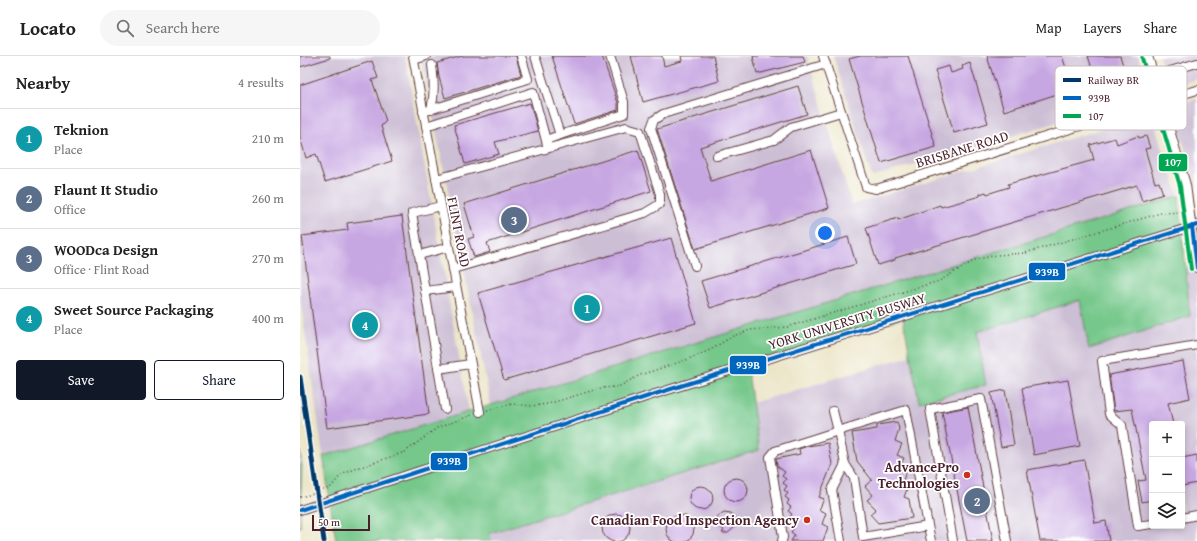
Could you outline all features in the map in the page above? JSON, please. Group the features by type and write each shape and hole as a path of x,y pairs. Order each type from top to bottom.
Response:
{"street":[{"path":"413,58 426,56"},
{"path":"427,111 528,79 521,56"},
{"path":"535,56 560,135"},
{"path":"547,144 560,135 624,114 624,102 610,56"},
{"path":"1148,56 1151,66"},
{"name":"FLINT ROAD","path":"413,58 427,111 426,126 480,412"},
{"path":"695,266 651,128 652,123 663,114 824,60"},
{"name":"BRISBANE ROAD","path":"824,60 866,187 876,189 1066,130"},
{"path":"1187,66 1197,63"},
{"path":"427,111 434,98 435,82 432,64"},
{"name":"BRISBANE ROAD","path":"1187,93 1197,90"},
{"path":"426,126 533,92 547,144"},
{"path":"717,156 774,140 791,127 841,112"},
{"path":"436,179 547,144 626,127 640,132 660,194 660,204 645,213 453,269"},
{"path":"1170,130 1186,185 1194,225 1197,268"},
{"path":"441,206 412,213 445,409"},
{"name":"YORK UNIVERSITY BUSWAY","path":"300,510 655,394 1194,225"},
{"path":"419,255 449,247"},
{"path":"425,290 456,287"},
{"path":"1149,524 1138,526 1122,425 1109,414 1102,362 1197,345"},
{"path":"438,369 470,364"},
{"path":"953,541 930,409 981,398 1007,541"},
{"path":"782,541 783,537 770,457 775,451 906,410 931,541"},
{"path":"833,411 845,464 854,478 864,539 928,526"},
{"path":"840,541 832,490 845,464"},
{"path":"1185,517 1197,515"}],"path":[{"path":"300,497 317,493 330,487 341,475 405,452 437,428 480,412 512,404 532,406 548,404 601,388 618,387 640,375 686,360 710,350 739,334 750,330 787,327 938,281 975,260 997,255 1025,253 1161,213 1182,212"}],"shaded area":[{"path":"300,56 405,56 469,412 323,456 300,297"},
{"path":"421,56 807,56 852,205 1098,130 1156,130 1179,196 491,406"},
{"path":"833,56 1138,56 1141,66 1055,66 1055,123 872,177"},
{"path":"1159,56 1197,56 1197,79 1187,82 1187,66 1162,66"},
{"path":"1197,99 1197,187 1179,130 1187,130 1187,102"},
{"path":"1197,263 1197,541 491,541 490,533 759,450 752,403 910,356 919,402 986,385 977,332 1080,300 1089,349 1190,316 1186,267"}],"green space":[{"path":"1179,196 1190,316 1089,349 1080,300 977,332 986,385 919,402 903,318 747,365 759,450 490,533 491,541 336,541 323,456"},
{"path":"300,451 302,465 300,528"}],"building":[{"path":"300,56 330,56 330,58 300,67"},
{"path":"462,56 516,56 521,75 445,98 437,63"},
{"path":"552,56 602,56 618,103 618,110 574,124"},
{"path":"631,56 662,56 664,66 682,61 681,56 713,56 719,81 643,102"},
{"path":"753,56 803,56 805,62 757,74"},
{"path":"860,56 908,56 936,147 881,163 849,59"},
{"path":"987,56 1062,56 1065,66 1055,66 1055,95 1004,111"},
{"path":"1088,56 1120,56 1123,66 1091,66"},
{"path":"372,61 378,78 372,80 386,121 381,126 392,161 325,182 316,154 306,158 300,137 300,85"},
{"path":"970,63 988,123 954,133 935,70 949,66 951,73 963,69 962,66"},
{"path":"798,86 807,114 700,147 711,181 811,150 829,208 695,249 657,129"},
{"path":"530,103 538,131 495,142 499,154 465,164 454,125"},
{"path":"1138,136 1139,138 1146,136 1150,148 1145,149 1155,183 1159,182 1163,194 1142,201 1137,185 895,258 895,260 878,265 866,228 898,218 898,220 940,205 941,207 980,196 980,194 986,192 987,194 1009,187 1008,184 1094,160 1090,145 1115,138 1117,144"},
{"path":"638,150 651,191 487,243 490,252 474,257 468,239 474,237 464,204"},
{"path":"402,216 429,414 327,428 302,236 348,230 347,223"},
{"path":"848,237 856,264 710,308 701,281"},
{"path":"671,238 696,323 504,380 478,293"},
{"path":"1183,361 1190,398 1168,403 1172,421 1149,421 1149,501 1142,502 1138,481 1146,480 1132,409 1114,411 1109,375"},
{"path":"1068,380 1080,446 1034,455 1022,388"},
{"path":"1005,390 1014,445 1001,447 991,393"},
{"name":"AdvancePro Technologies","path":"968,407 993,541 967,541 942,412"},
{"path":"897,422 899,429 895,441 902,444 897,455 904,458 899,469 906,472 902,483 908,486 904,497 909,499 912,518 878,523 870,514 876,509 867,500 873,495 865,486 872,480 857,461 852,433 877,429 877,425"},
{"path":"828,443 832,464 819,497 824,499 819,510 826,513 822,524 828,527 823,541 791,541 795,535 791,532 794,528 790,525 793,521 789,518 792,514 788,511 791,507 787,504 789,500 785,497 788,493 784,490 787,486 783,483 786,479 782,476 785,472 777,466 776,459 800,454 799,449 808,446"},
{"path":"1197,455 1197,483 1185,485 1185,457"},
{"path":"1084,460 1095,523 1106,521 1109,541 1040,541 1027,470"},
{"path":"736,478 745,481 748,490 745,499 736,502 727,499 724,490 727,481"},
{"path":"701,486 710,489 713,498 710,507 701,510 692,507 689,498 692,489"},
{"path":"724,512 731,513 736,519 736,526 728,533 722,533 724,530 715,523 718,516"},
{"path":"616,514 626,518 630,528 626,538 616,542 606,538 602,528 606,518"},
{"path":"675,516 685,516 690,519 693,524 693,534 690,539 685,542 675,542 670,539 667,534 667,524 670,519"}],"rail line":[{"name":"BR","path":"300,377 324,541"}],"transit line":[{"name":"107","path":"1142,58 1144,66"},
{"name":"107","path":"1163,130 1180,186 1191,269"},
{"name":"939B","path":"300,510 655,394 1197,225"},
{"name":"939B","path":"1192,226 1197,268"}],"place":[{"name":"WOODca Design","path":"514,220"},
{"name":"Teknion","path":"587,308"},
{"name":"Sweet Source Packaging","path":"365,325"},
{"name":"AdvancePro Technologies","path":"967,475"},
{"name":"Flaunt It Studio","path":"977,501"},
{"name":"Canadian Food Inspection Agency","path":"807,520"}]}
